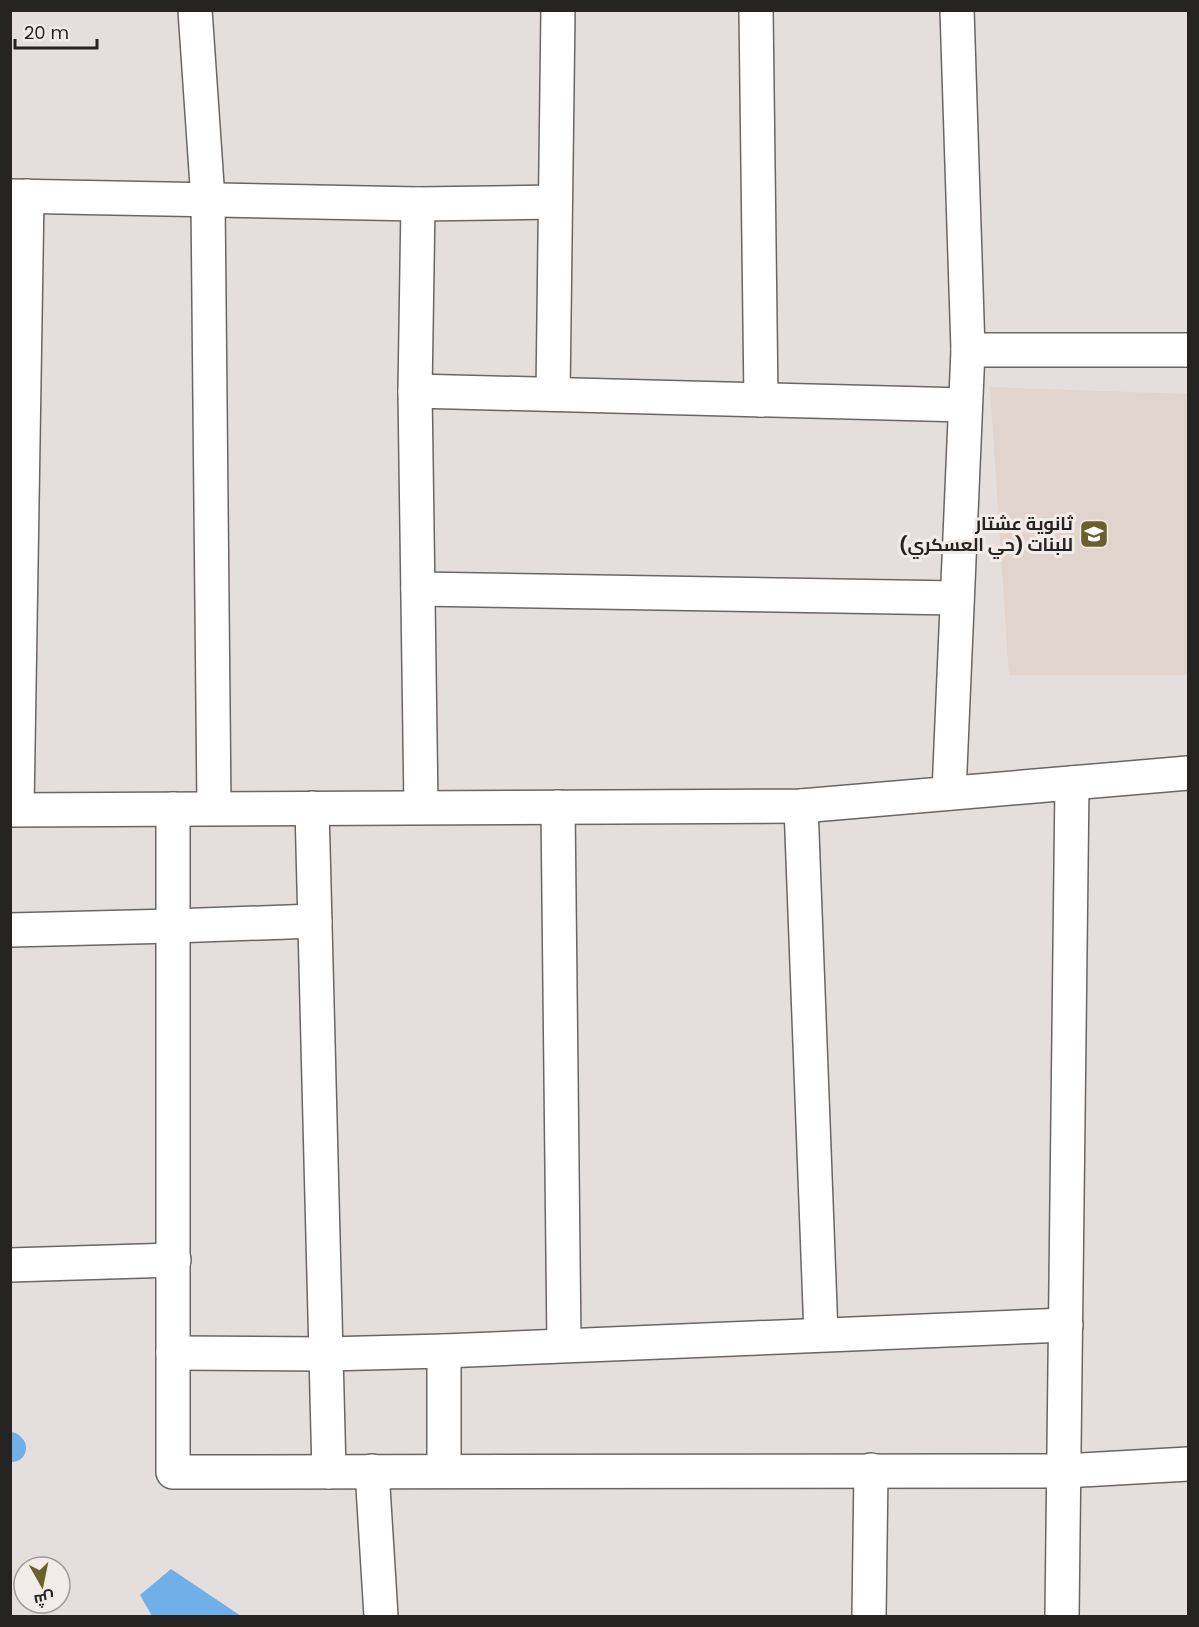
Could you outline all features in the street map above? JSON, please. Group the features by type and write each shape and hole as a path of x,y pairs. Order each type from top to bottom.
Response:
{"street":[{"path":"195,10 208,200 214,808"},
{"path":"553,394 558,10"},
{"path":"756,10 761,400"},
{"path":"948,793 968,350 957,10"},
{"path":"555,202 418,204 19,196 14,809 801,806 1188,773"},
{"path":"418,204 415,391 421,807"},
{"path":"968,350 1188,350"},
{"path":"415,391 965,405"},
{"path":"418,589 957,598"},
{"path":"1062,1617 1072,783"},
{"path":"801,806 821,1334"},
{"path":"558,807 564,1345"},
{"path":"312,808 329,1472"},
{"path":"173,809 172,1472 1064,1470 1188,1464"},
{"path":"10,930 315,921"},
{"path":"10,1264 174,1260"},
{"path":"173,1353 326,1354 444,1351 1066,1325"},
{"path":"444,1351 444,1471"},
{"path":"869,1617 871,1470"},
{"path":"372,1471 381,1617"}],"shaded area":[{"name":"ثانوية عشتار للبنات (حي العسكري)","path":"990,387 1188,394 1188,675 1009,675"}],"water":[{"path":"171,1569 241,1616 152,1616 140,1595"}],"place":[{"name":"ثانوية عشتار للبنات (حي العسكري)","path":"1094,534"}]}
